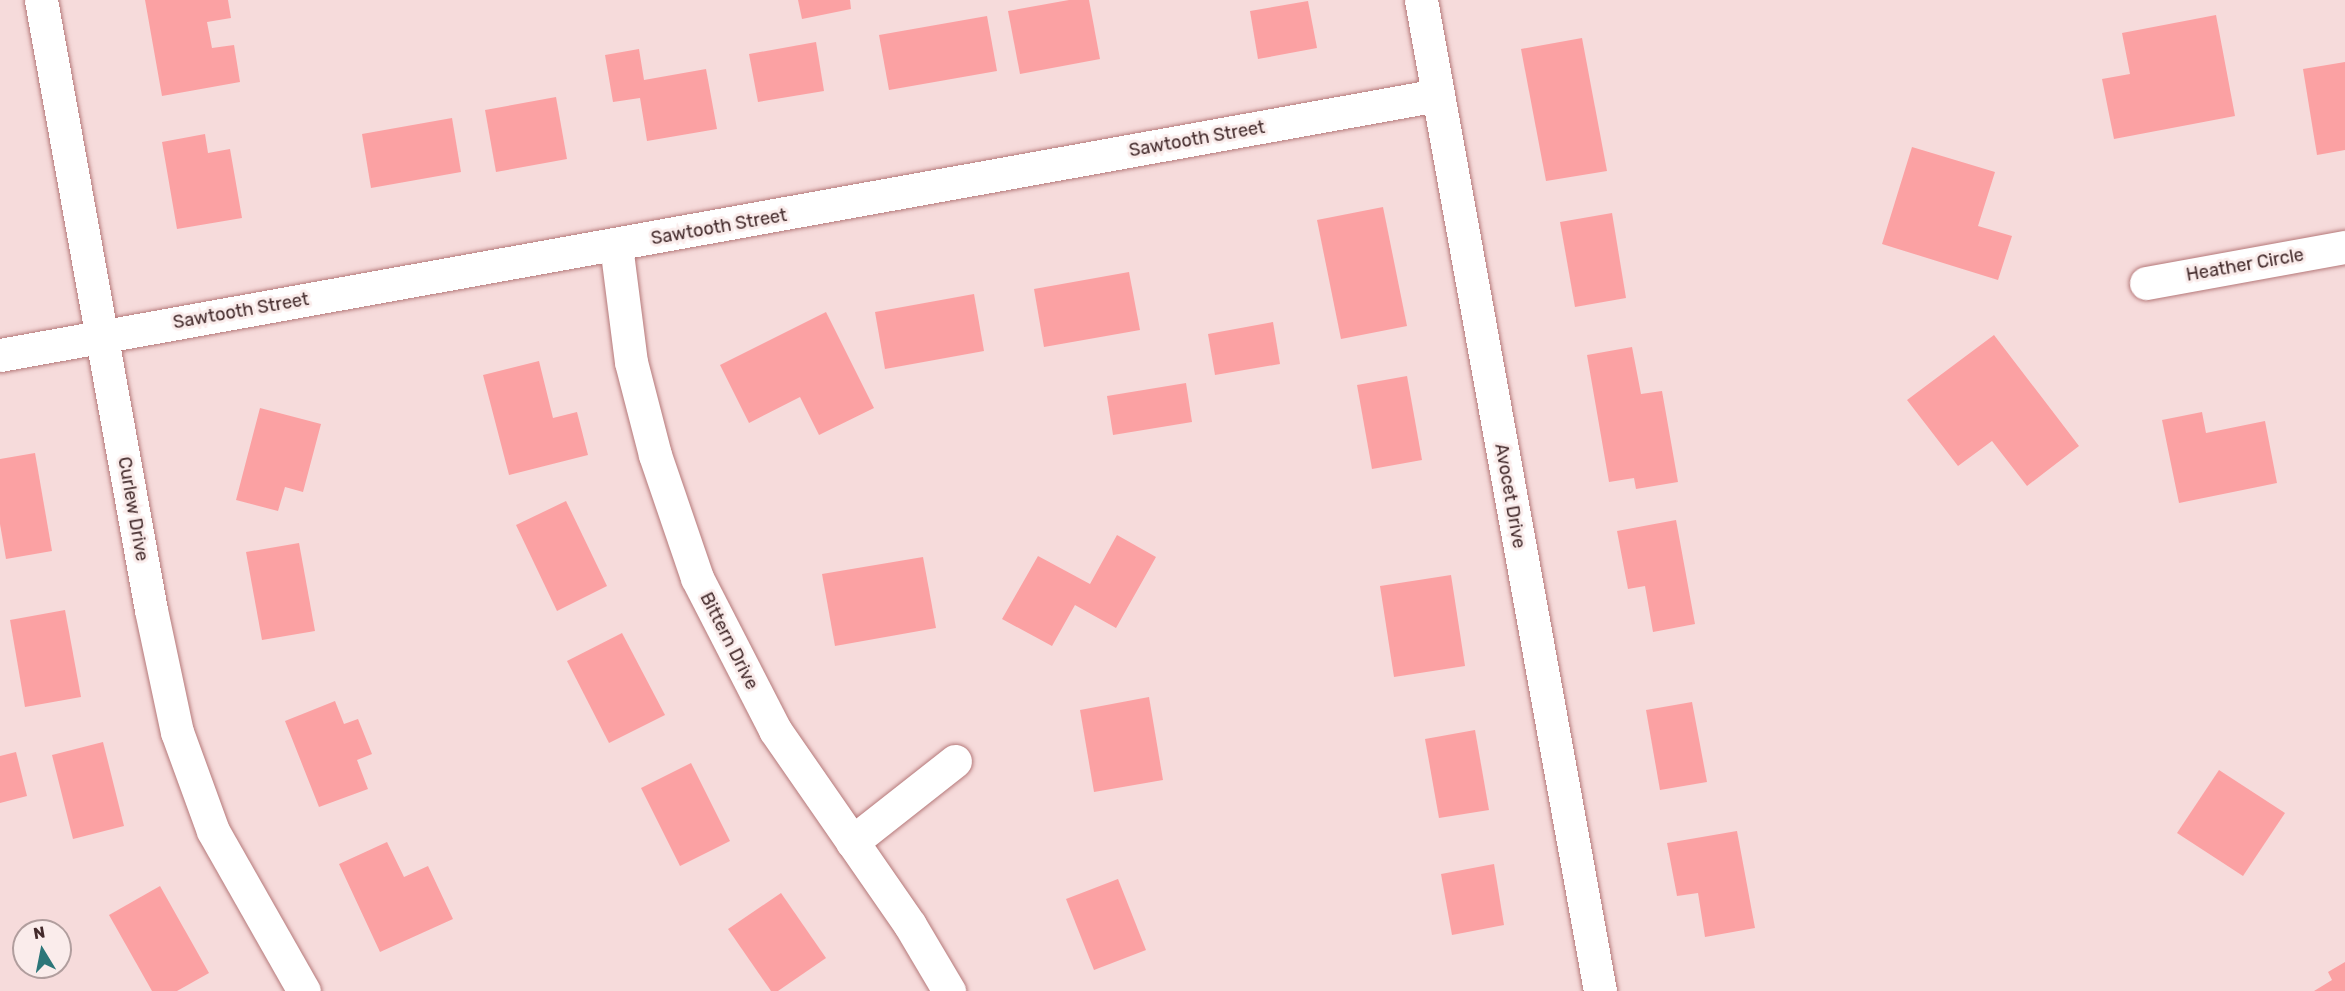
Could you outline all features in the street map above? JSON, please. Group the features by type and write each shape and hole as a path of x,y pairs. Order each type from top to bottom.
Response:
{"street":[{"name":"Curlew Drive","path":"41,0 151,610 177,732 213,831 304,991"},
{"name":"Avocet Drive","path":"1421,0 1600,991"},
{"name":"Sawtooth Street","path":"0,355 1438,95"},
{"name":"Bittern Drive","path":"616,245 631,362 656,456 698,579 775,730 910,925 949,991"},
{"name":"Heather Circle","path":"2146,283 2345,247"},
{"path":"852,842 955,762"}],"building":[{"path":"145,0 228,0 231,18 207,22 212,48 234,45 240,82 162,96"},
{"path":"798,0 850,0 851,9 802,19"},
{"path":"1069,0 1089,0 1100,59 1020,74 1008,11"},
{"path":"1308,1 1317,48 1258,59 1250,11"},
{"path":"2216,15 2235,116 2114,139 2102,79 2130,74 2122,33"},
{"path":"987,16 997,71 889,90 879,35"},
{"path":"1582,38 1607,171 1546,181 1521,49"},
{"path":"816,42 824,91 758,102 749,54"},
{"path":"639,49 644,80 706,69 717,129 647,141 640,98 613,102 605,55"},
{"path":"2345,62 2345,150 2317,155 2303,69"},
{"path":"556,97 567,159 496,172 485,110"},
{"path":"452,118 461,172 371,188 362,134"},
{"path":"205,134 208,153 230,149 242,218 177,229 162,142"},
{"path":"1912,147 1995,172 1978,226 2012,236 1998,280 1882,244"},
{"path":"1383,207 1407,326 1341,339 1317,220"},
{"path":"1612,213 1626,298 1575,307 1560,222"},
{"path":"1129,272 1140,330 1044,347 1034,289"},
{"path":"974,294 984,351 885,369 875,312"},
{"path":"826,312 874,408 819,435 800,397 749,423 720,365"},
{"path":"1273,322 1280,364 1215,375 1208,334"},
{"path":"1994,335 2079,446 2027,486 1992,441 1958,466 1907,400"},
{"path":"1632,347 1641,394 1662,391 1678,482 1636,489 1634,478 1609,482 1587,355"},
{"path":"539,361 553,418 577,412 588,455 509,475 483,375"},
{"path":"1407,376 1422,460 1372,469 1357,385"},
{"path":"1186,383 1192,422 1113,435 1107,396"},
{"path":"260,408 321,424 303,492 285,487 278,511 236,500"},
{"path":"2202,412 2206,433 2265,421 2277,483 2179,503 2162,420"},
{"path":"35,453 52,551 6,559 0,524 0,459"},
{"path":"566,501 607,586 557,611 516,525"},
{"path":"1676,520 1695,624 1653,632 1645,586 1628,589 1617,531"},
{"path":"1117,535 1156,557 1116,628 1075,605 1052,646 1002,619 1038,556 1090,584"},
{"path":"299,543 315,631 262,640 246,552"},
{"path":"923,557 936,628 835,646 822,574"},
{"path":"1451,575 1465,666 1394,677 1380,586"},
{"path":"65,610 81,697 25,707 10,620"},
{"path":"622,633 665,715 609,743 567,661"},
{"path":"1149,697 1163,780 1094,792 1080,710"},
{"path":"335,701 344,724 358,719 372,754 357,760 368,789 319,807 285,721"},
{"path":"1692,702 1707,782 1660,790 1646,710"},
{"path":"1475,730 1489,810 1439,818 1425,739"},
{"path":"103,742 124,826 73,839 52,755"},
{"path":"16,752 27,796 0,803 0,756"},
{"path":"691,763 730,841 680,866 641,788"},
{"path":"2219,770 2285,813 2243,876 2177,833"},
{"path":"1737,831 1755,928 1705,937 1698,893 1677,896 1667,843"},
{"path":"387,842 404,877 428,866 453,919 380,952 339,864"},
{"path":"1494,864 1504,925 1452,935 1441,874"},
{"path":"1118,879 1146,950 1094,970 1066,899"},
{"path":"160,886 209,973 177,991 152,991 109,915"},
{"path":"781,893 826,958 778,991 771,991 728,929"},
{"path":"2345,962 2345,991 2314,991 2332,980 2328,972"}]}
